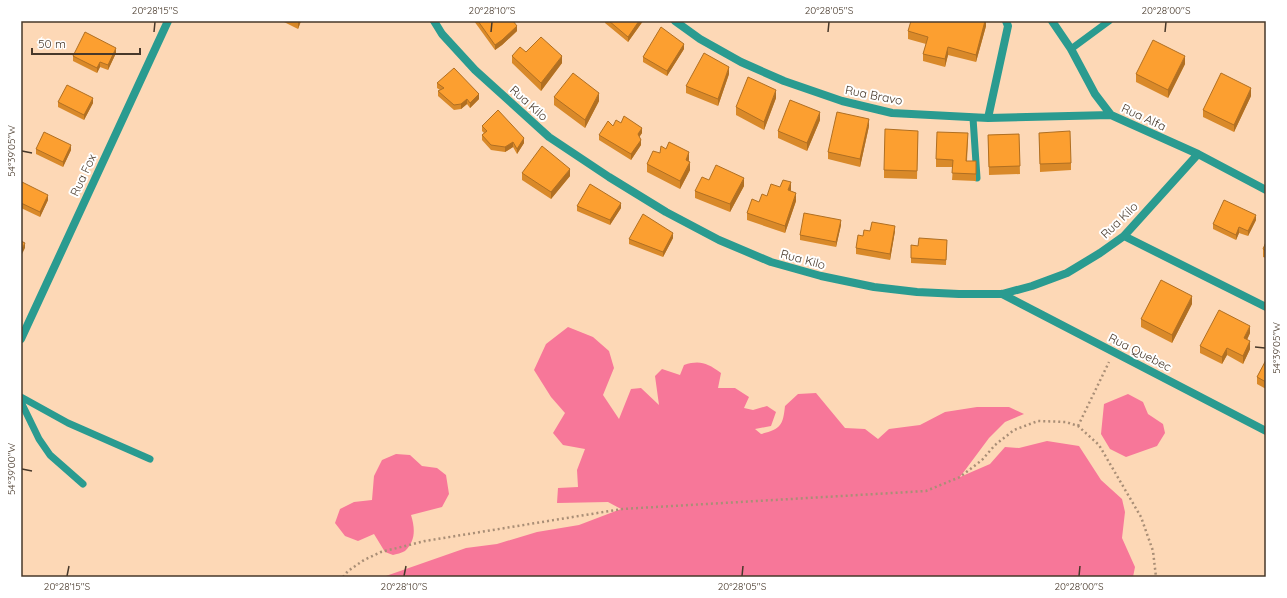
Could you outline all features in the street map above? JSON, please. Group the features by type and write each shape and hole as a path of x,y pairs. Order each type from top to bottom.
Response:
{"street":[{"name":"Rua Fox","path":"21,338 168,21"},
{"name":"Rua Kilo","path":"434,21 442,34 474,70 549,137 609,177 666,212 719,240 771,262 821,276 874,287 917,292 1002,294 1032,286 1067,273 1124,236 1198,154"},
{"name":"Rua Bravo","path":"675,21 700,39 741,62 784,80 842,101 892,113 973,118 1112,115"},
{"path":"988,118 1008,26 1006,21"},
{"name":"Rua Alfa","path":"1052,21 1071,49 1095,94 1112,115 1198,154 1266,190"},
{"path":"1124,236 1266,307"},
{"name":"Rua Quebec","path":"1002,294 1266,431"}],"lane":[{"path":"1071,49 1109,21"},
{"path":"973,118 977,178"},
{"path":"21,397 68,423 150,459"},
{"path":"21,402 39,439 50,455 83,484"}],"path":[{"path":"1078,426 1114,352"},
{"path":"343,577 348,571 364,560 382,552 425,541 622,509 926,491 960,477 982,460 995,445 1014,430 1038,421 1066,422 1078,426 1099,445 1141,517 1153,551 1156,577"}],"shaded area":[{"path":"568,327 593,337 609,351 614,368 603,395 619,419 631,389 641,388 659,405 655,376 662,369 680,375 684,365 695,363 703,363 721,373 718,388 735,388 749,397 744,408 753,410 767,406 776,412 771,426 755,429 761,434 773,430 780,425 785,406 798,394 816,393 845,428 865,429 878,439 889,429 920,425 945,412 977,407 1009,407 1024,414 1005,422 989,438 960,477 990,464 1005,447 1019,448 1047,441 1079,446 1101,480 1122,499 1125,512 1122,538 1135,567 1133,577 383,577 466,548 497,544 537,532 579,525 621,509 608,502 557,503 558,488 578,487 577,470 585,449 563,445 553,433 565,413 551,397 534,370 546,344"},
{"path":"1128,394 1143,402 1148,414 1163,424 1165,433 1157,446 1126,457 1110,449 1101,434 1104,404"},
{"path":"396,454 410,455 422,466 437,468 446,475 449,494 442,507 411,515 414,529 413,539 405,551 393,555 385,552 374,534 358,541 345,536 335,523 340,509 354,502 372,500 374,476 382,460"}],"building":[{"path":"478,21 513,21 517,26 495,45"},
{"path":"609,21 639,21 628,37"},
{"path":"911,21 985,21 976,55 948,47 945,59 923,54 928,37 908,31"},
{"path":"661,27 684,44 667,71 643,57"},
{"path":"85,32 116,48 108,65 100,62 97,68 73,56"},
{"path":"541,37 562,56 541,83 512,56 520,47 526,52"},
{"path":"1153,40 1185,56 1168,90 1136,74"},
{"path":"704,53 729,67 718,99 686,86"},
{"path":"454,68 479,94 470,103 467,99 461,104 454,105 438,91 444,88 437,83"},
{"path":"573,73 599,93 585,120 554,97"},
{"path":"1221,73 1251,88 1234,125 1203,110"},
{"path":"748,77 776,90 764,122 736,107"},
{"path":"67,85 93,98 84,115 58,102"},
{"path":"790,100 820,112 807,143 778,131"},
{"path":"498,110 524,138 517,149 513,142 505,147 491,145 482,135 487,131 482,126"},
{"path":"837,112 869,119 860,159 828,152"},
{"path":"624,116 642,128 638,134 641,140 631,154 599,135 608,121 613,126 616,120 621,123"},
{"path":"885,129 918,131 917,171 884,170"},
{"path":"1070,131 1071,163 1040,164 1039,133"},
{"path":"44,132 71,145 63,162 36,149"},
{"path":"937,132 968,133 966,161 976,161 976,174 952,173 953,160 936,159"},
{"path":"1019,134 1020,166 989,167 988,135"},
{"path":"669,142 689,152 686,160 690,162 680,181 647,164 653,151 660,153 661,146 666,149"},
{"path":"542,146 570,169 551,192 522,173"},
{"path":"716,165 744,178 730,204 695,191 702,177 709,180"},
{"path":"783,180 791,182 788,190 796,193 785,226 747,213 752,199 759,202 762,194 767,196 771,184 780,187"},
{"path":"22,182 48,195 40,212 21,203"},
{"path":"590,184 621,203 610,220 577,206"},
{"path":"1224,200 1256,215 1248,231 1239,227 1236,235 1213,224"},
{"path":"804,213 841,220 836,242 800,235"},
{"path":"643,214 673,233 663,252 629,239"},
{"path":"872,222 895,226 890,254 856,248 858,235 863,236 864,230 870,231"},
{"path":"919,238 947,240 946,260 911,258 911,245 918,246"},
{"path":"21,241 25,243 21,251"},
{"path":"1266,242 1266,251 1263,249"},
{"path":"1161,280 1192,296 1172,335 1141,319"},
{"path":"1219,310 1250,326 1244,338 1250,341 1243,356 1227,348 1222,357 1200,346"},
{"path":"1266,360 1266,382 1257,377"}]}
